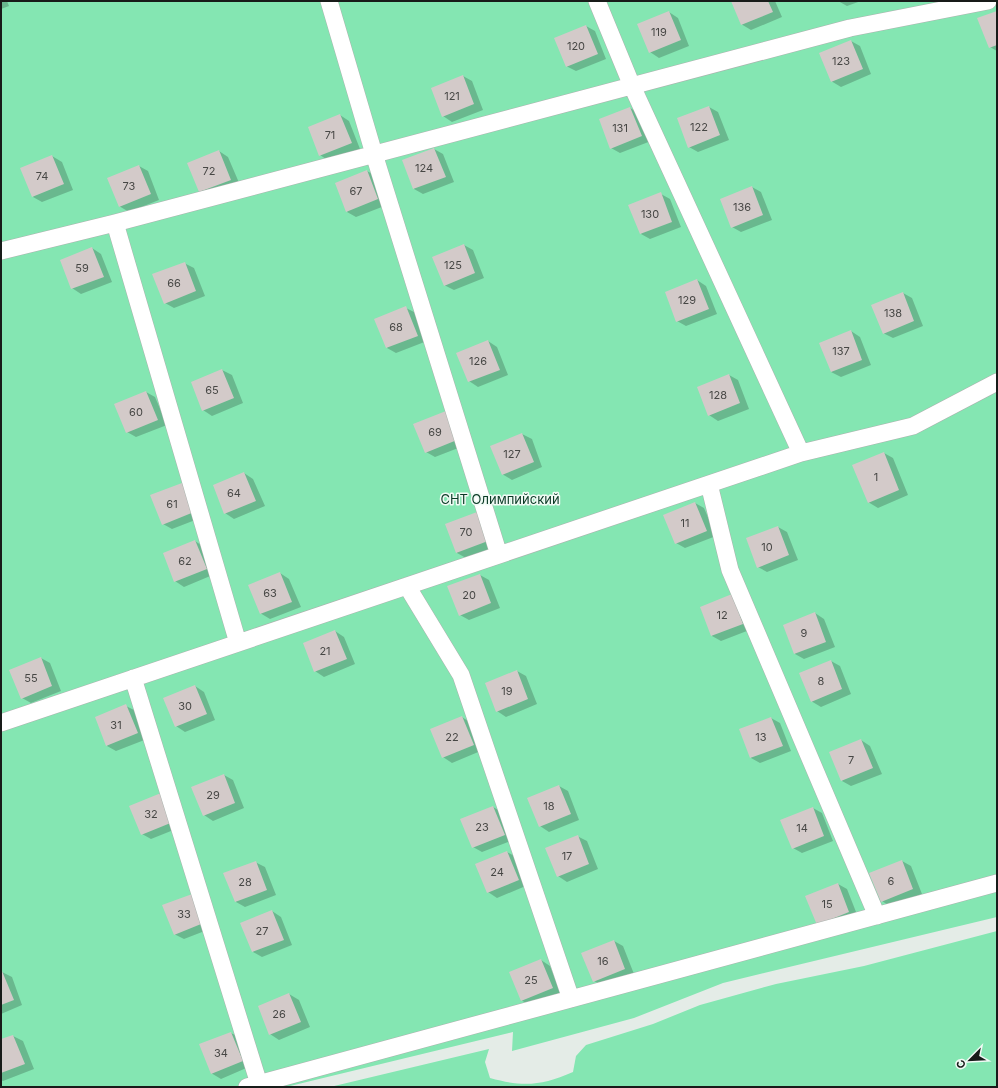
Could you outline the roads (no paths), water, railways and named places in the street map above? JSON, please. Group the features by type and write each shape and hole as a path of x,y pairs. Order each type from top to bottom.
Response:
{"lane":[{"path":"329,1 374,154 499,555"},
{"path":"597,1 632,86 801,453"},
{"path":"1,251 115,223 850,28 988,1"},
{"path":"115,223 238,643"},
{"path":"1,723 801,453 913,426 997,382"},
{"path":"710,484 730,570 877,916"},
{"path":"406,586 461,675 571,999"},
{"path":"132,678 253,1085 997,883"}],"park label":[{"name":"СНТ Олимпийский","path":"500,499"}]}
